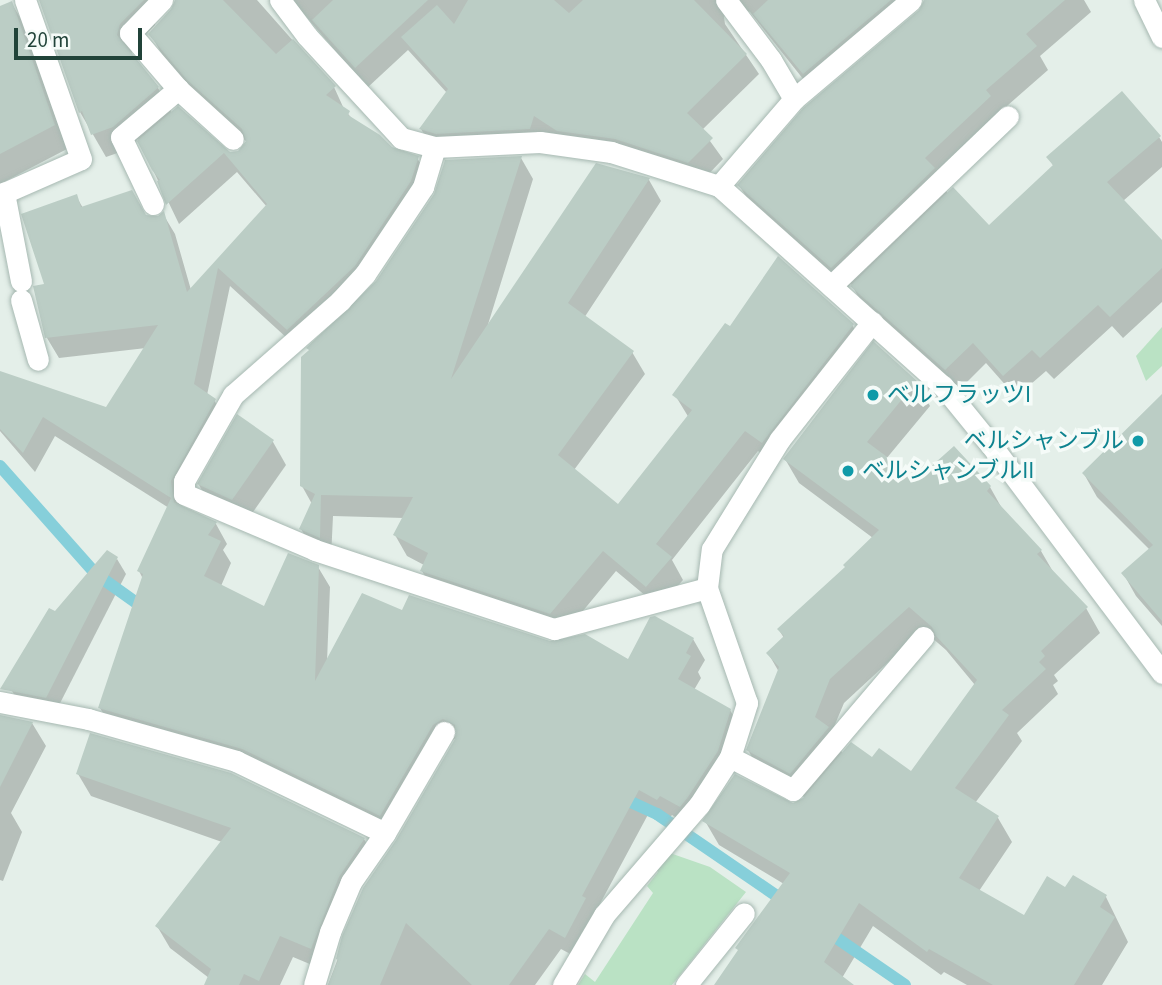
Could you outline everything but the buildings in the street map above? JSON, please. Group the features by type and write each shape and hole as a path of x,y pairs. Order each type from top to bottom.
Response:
{"street":[{"path":"26,0 81,159 4,193 21,291 38,360"},
{"path":"162,0 130,33 178,89 233,139"},
{"path":"280,0 307,36 401,138 435,147 540,142 611,152 719,186 943,386 991,445 1162,673"},
{"path":"726,0 771,60 794,99"},
{"path":"719,186 794,99 911,0"},
{"path":"1144,0 1162,37"},
{"path":"153,204 121,137 178,89"},
{"path":"831,286 1008,116"},
{"path":"435,147 423,187 365,274 340,301 233,395 184,481 184,494 316,550 554,629 707,588"},
{"path":"563,985 604,915 657,850 699,805 730,757 747,704 707,588 712,550 773,450 872,322"},
{"path":"730,757 793,790 923,637"},
{"path":"0,702 88,719 236,761 385,833"},
{"path":"313,985 330,932 351,882 385,833 444,732"},
{"path":"686,985 744,912"}],"green space":[{"path":"1162,327 1162,366 1146,381 1136,356"},
{"path":"667,852 710,867 746,892 672,985 578,985 585,974 595,982 653,893 647,886 658,872 654,867"}],"waterway":[{"path":"0,466 96,574 145,609"},
{"path":"620,797 657,814 787,903"},
{"path":"825,930 905,985"}],"place":[{"name":"ベルフラッツI","path":"873,395"},
{"name":"ベルシャンブル","path":"1138,441"},
{"name":"ベルシャンブルII","path":"848,471"}]}
